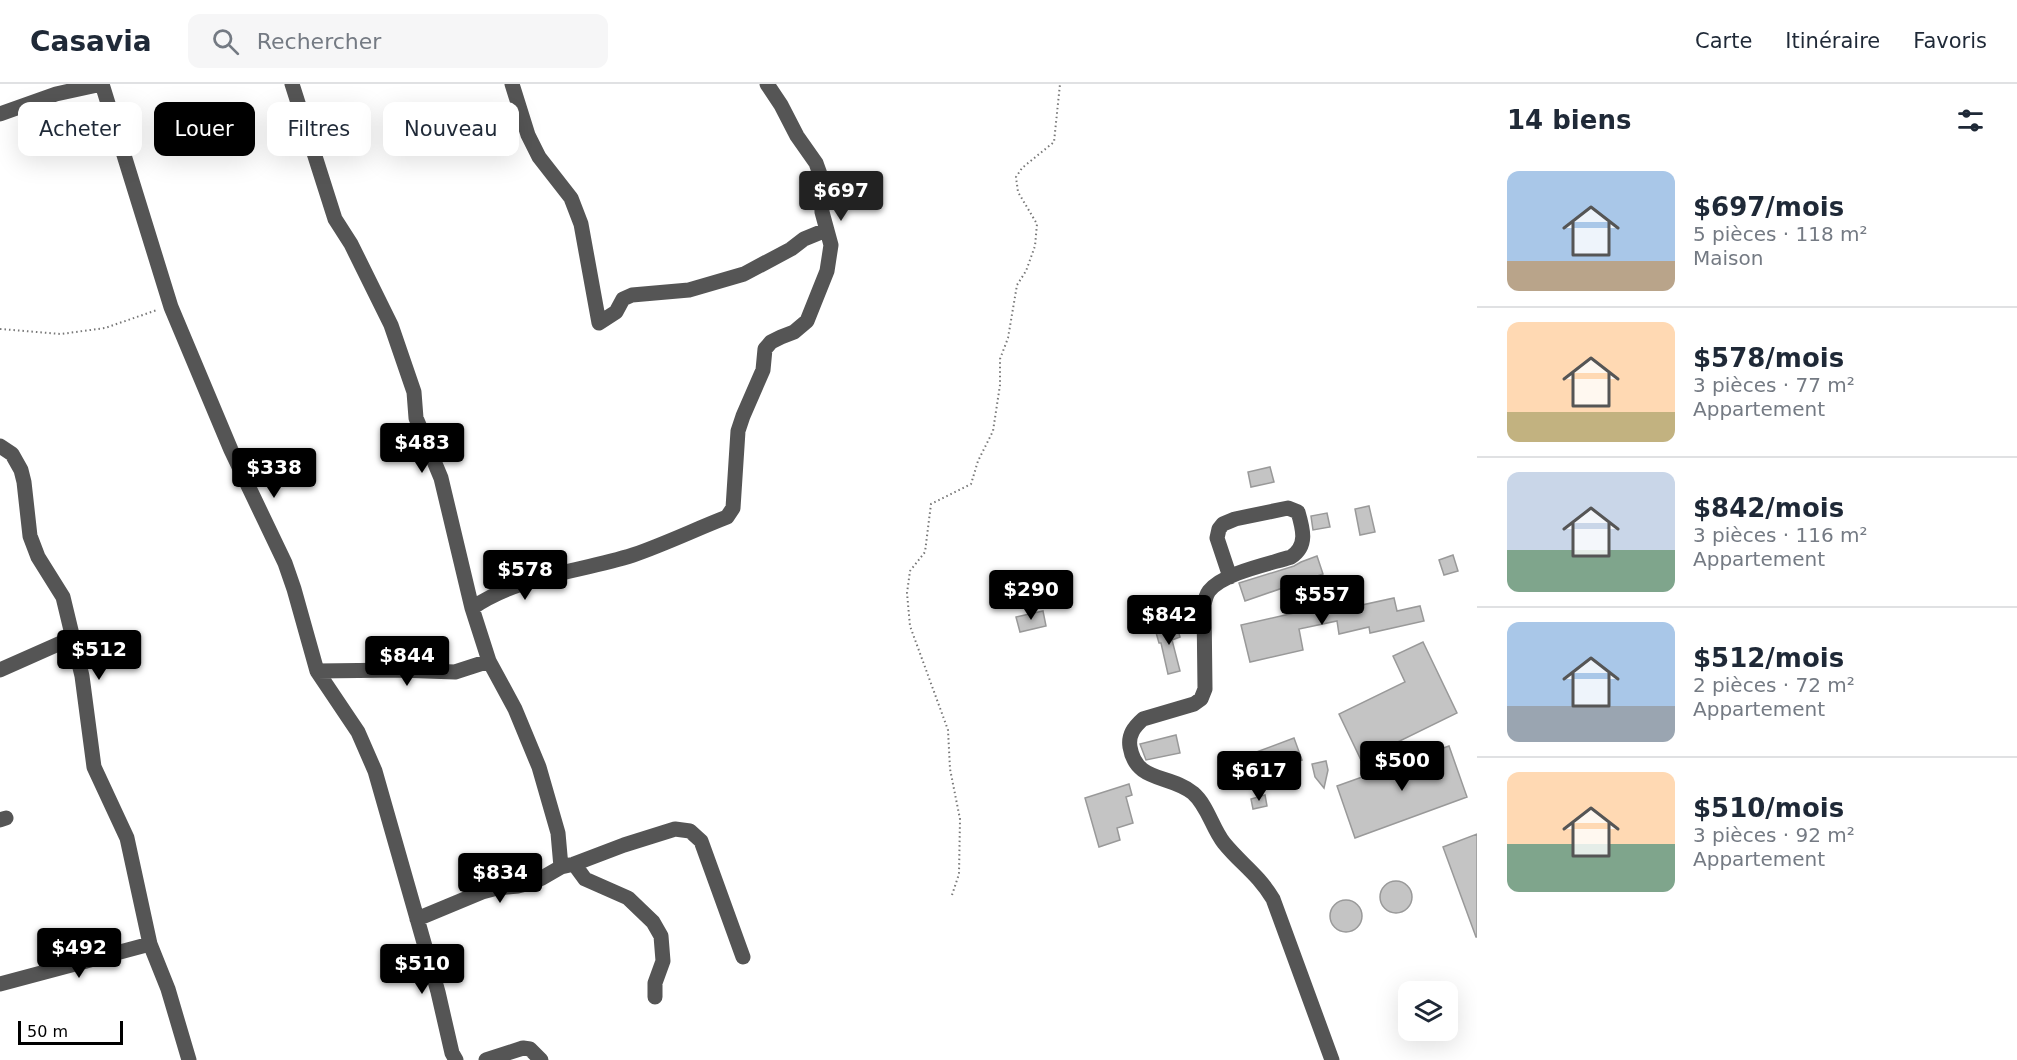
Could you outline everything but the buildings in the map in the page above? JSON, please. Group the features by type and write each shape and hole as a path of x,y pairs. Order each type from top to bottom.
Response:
{"street":[{"path":"0,114 56,94 102,84 171,307 231,450 285,562 317,671 358,732 375,771 452,1053 456,1060"},
{"path":"292,84 335,219 351,244 391,325 414,392 416,418 441,478 472,608 489,661 515,709 539,767 568,866 585,879 628,898 652,921 661,936 663,961 655,983 655,997"},
{"path":"512,84 528,135 539,157 571,198 581,224 599,323 616,312 623,299 632,295 689,290 744,274 791,249 804,239 826,230"},
{"path":"472,608 503,590 566,571 633,555 727,517 734,508 738,431 763,370 765,349 781,337 794,332 807,321 827,271 831,245 822,212 821,177 816,163 796,136 782,105 767,84"},
{"path":"0,446 12,454 21,470 30,536 38,557 63,597 82,676 94,767 127,838 150,944 168,989 189,1060"},
{"path":"1230,577 1217,538 1223,524 1234,519 1288,508 1298,512 1303,538 1298,553 1230,577 1206,594 1204,689 1201,699 1178,710 1143,719 1137,724 1131,731 1129,743 1132,759 1142,771 1192,793 1203,804 1224,843 1262,881 1272,899 1332,1060"},
{"path":"0,670 72,638"},
{"path":"317,671 455,672 489,661"},
{"path":"417,919 482,892 518,886 624,844 675,829 690,831 701,841 743,957"},
{"path":"0,984 150,944"},
{"path":"486,1060 523,1048 530,1049 541,1060"}],"path":[{"path":"952,895 960,874 960,819 950,769 948,730 910,626 908,593 910,571 925,552 931,504 970,484 978,461 993,431 1000,385 1000,359 1008,338 1017,285 1026,271 1035,246 1037,224 1018,192 1016,177 1022,168 1054,142 1060,84"},
{"path":"0,329 61,334 105,328 143,313 171,307"}]}
